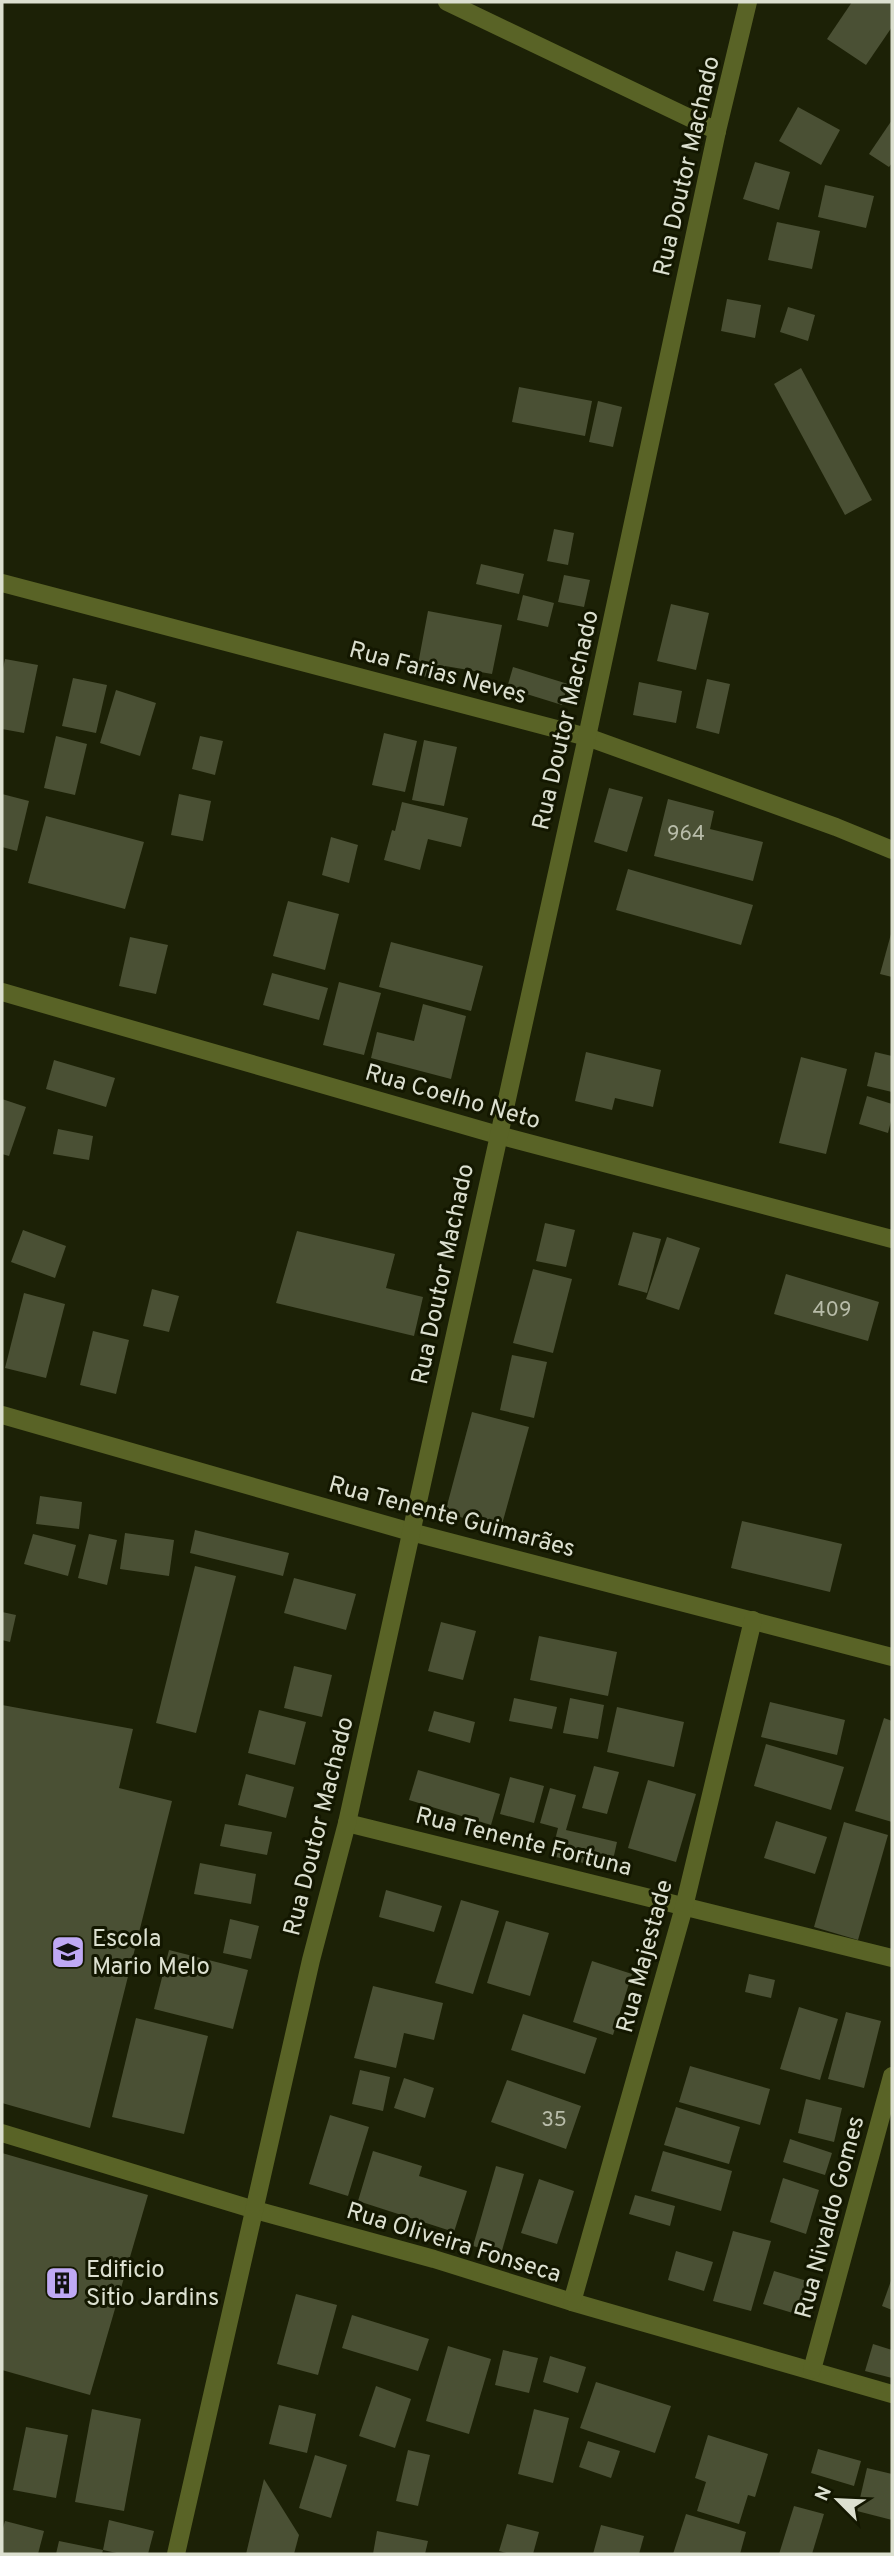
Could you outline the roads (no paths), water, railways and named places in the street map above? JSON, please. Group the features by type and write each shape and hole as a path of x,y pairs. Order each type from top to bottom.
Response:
{"street":[{"path":"447,2 717,131"},
{"name":"Rua Doutor Machado","path":"176,2554 311,1959 347,1823 587,737 717,131 748,2"},
{"name":"Rua Farias Neves","path":"2,583 587,737 836,827 892,850"},
{"name":"Rua Coelho Neto","path":"2,992 498,1135 892,1239"},
{"name":"Rua Tenente Guimarães","path":"2,1415 411,1532 892,1657"},
{"name":"Rua Majestade","path":"572,2302 684,1907 754,1620"},
{"name":"Rua Tenente Fortuna","path":"347,1823 892,1958"},
{"name":"Rua Nivaldo Gomes","path":"812,2370 892,2076"},
{"name":"Rua Oliveira Fonseca","path":"2,2133 255,2210 434,2259 572,2302 892,2394"}],"place":[{"name":"Escola Mario Melo","path":"68,1952"},
{"name":"Edificio Sitio Jardins","path":"62,2283"}]}
